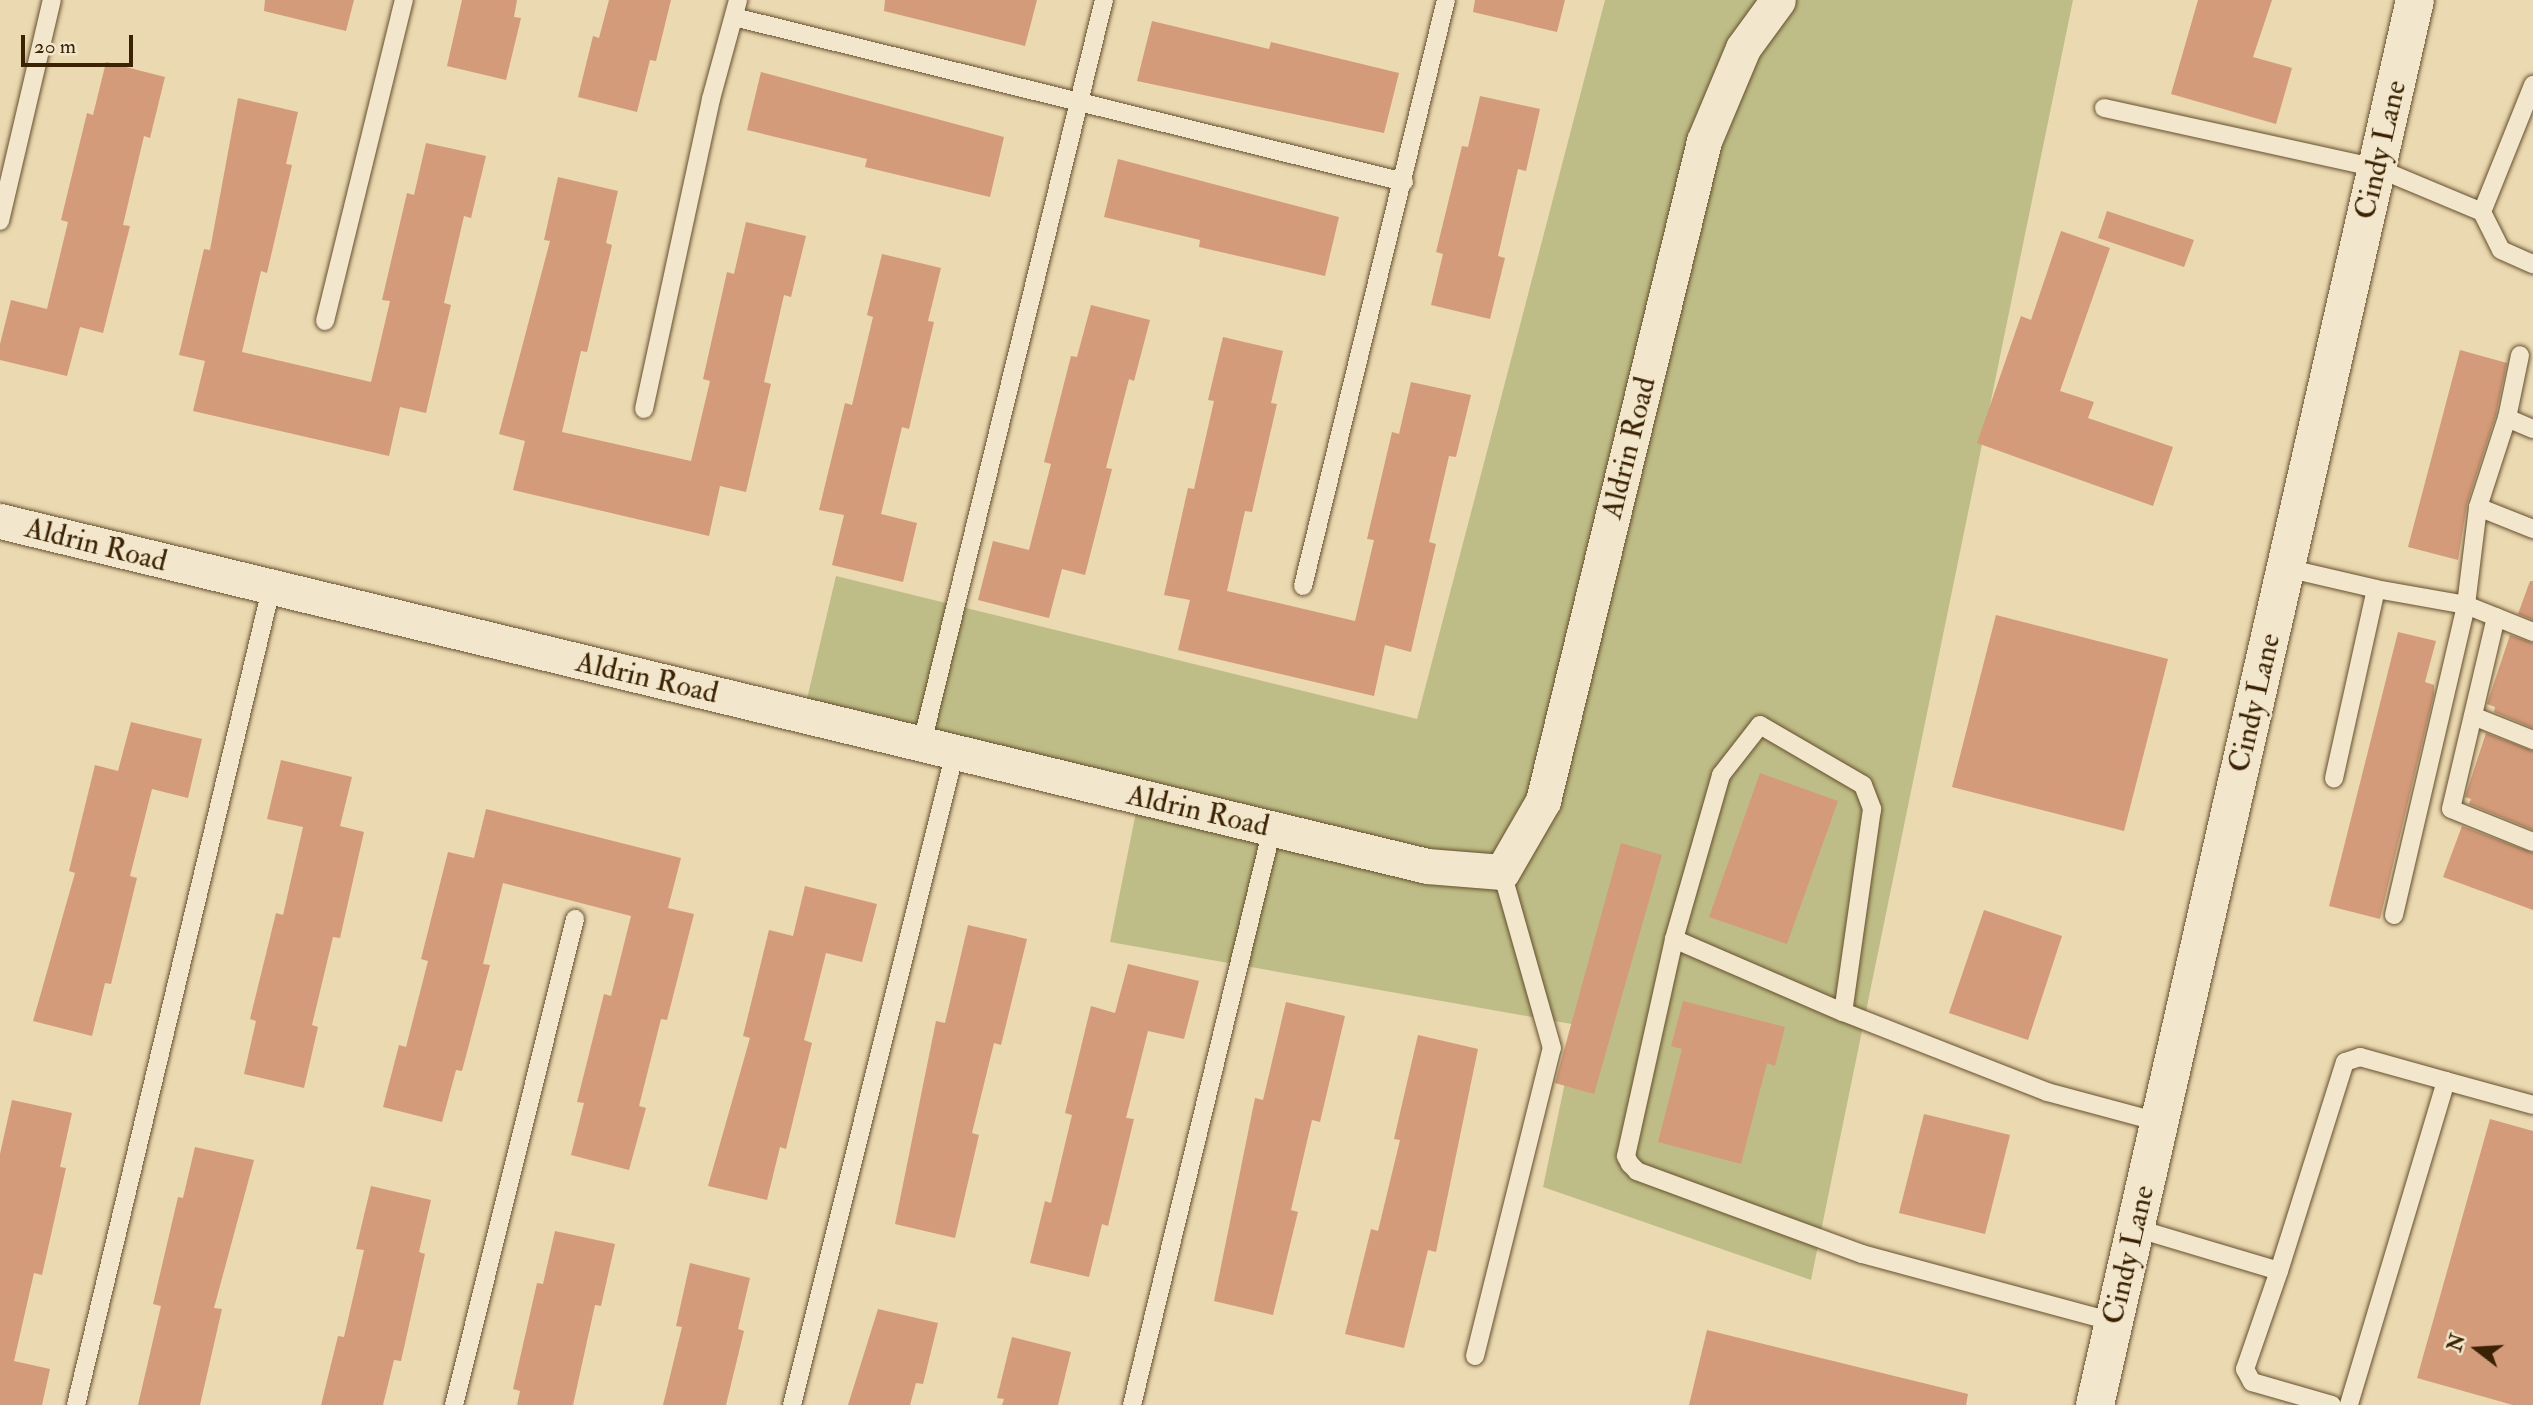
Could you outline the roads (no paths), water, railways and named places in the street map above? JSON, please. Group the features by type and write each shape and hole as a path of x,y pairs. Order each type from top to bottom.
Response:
{"street":[{"name":"Aldrin Road","path":"0,521 271,589 1427,866 1502,872 1543,801 1704,141 1744,48 1778,0"},
{"name":"Cindy Lane","path":"2095,1405 2416,0"}],"lane":[{"path":"0,221 52,0"},
{"path":"325,321 404,0"},
{"path":"792,1405 939,748 1076,104 1104,0"},
{"path":"1303,586 1404,181 1446,0"},
{"path":"644,410 711,99 736,8 1076,104 1404,181"},
{"path":"2482,212 2533,85"},
{"path":"2104,108 2377,168 2482,212 2501,250 2533,264"},
{"path":"2394,915 2466,605 2479,507 2507,418 2520,355"},
{"path":"2507,418 2533,429"},
{"path":"2479,507 2533,529"},
{"path":"2286,569 2466,605 2533,632"},
{"path":"76,1405 271,589"},
{"path":"2334,778 2376,589"},
{"path":"2496,617 2451,809 2533,842"},
{"path":"2473,716 2533,740"},
{"path":"1843,1012 1872,809 1863,785 1760,725 1721,775 1674,940 1626,1156 1637,1171 1862,1254 2114,1322"},
{"path":"1132,1405 1272,829"},
{"path":"1475,1356 1552,1048 1502,872"},
{"path":"454,1405 575,919"},
{"path":"1674,940 1843,1012 2048,1092 2159,1122"},
{"path":"2332,1405 2252,1382 2245,1368 2345,1062 2360,1057 2533,1105"},
{"path":"2349,1405 2446,1081"},
{"path":"2135,1228 2279,1270"}]}
